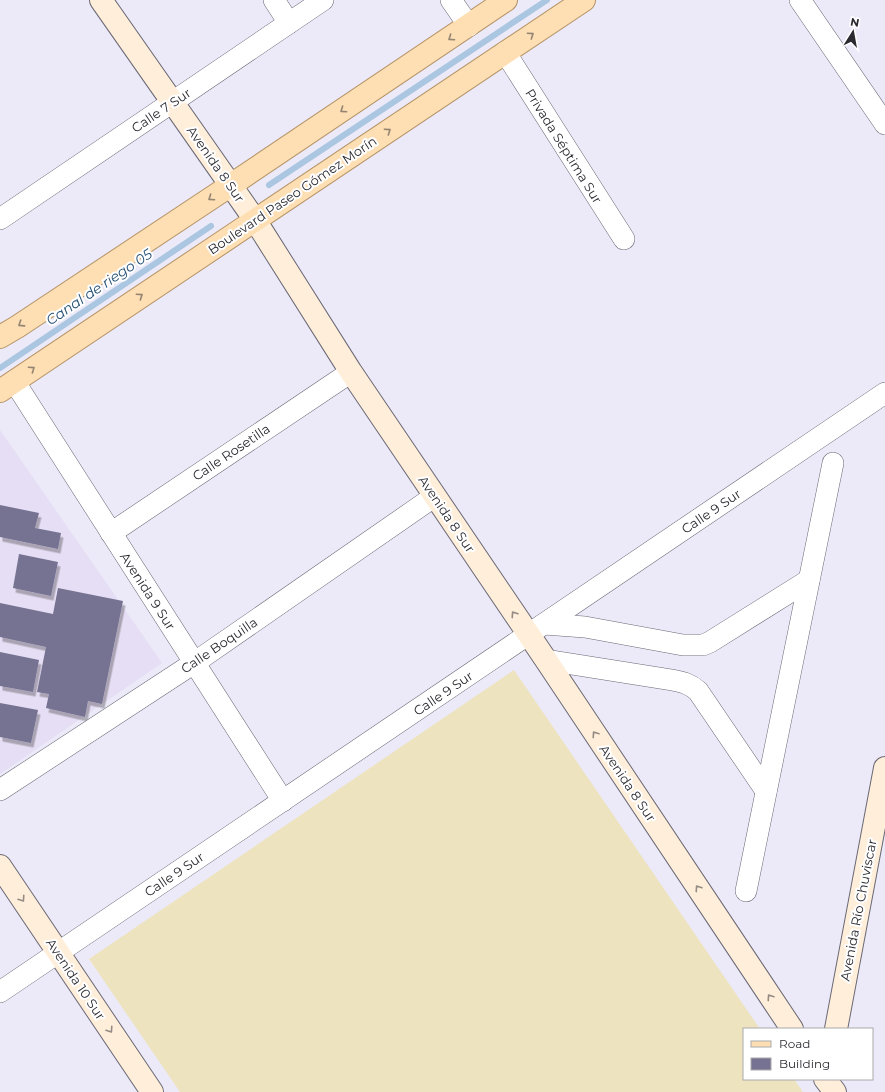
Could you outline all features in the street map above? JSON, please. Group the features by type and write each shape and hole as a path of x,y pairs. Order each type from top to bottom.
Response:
{"main road":[{"name":"Avenida 8 Sur","path":"101,0 255,220 351,372 435,496 536,629 546,660 791,1028"},
{"path":"0,337 231,185 506,0"},
{"name":"Boulevard Paseo Gómez Morín","path":"7,386 584,0"},
{"name":"Avenida Río Chuviscar","path":"836,1028 885,768"},
{"name":"Avenida 10 Sur","path":"0,866 152,1092"}],"street":[{"path":"274,0 289,23"},
{"name":"Calle 7 Sur","path":"0,219 323,0"},
{"path":"451,0 469,26"},
{"path":"800,0 885,124"},
{"name":"Privada Séptima Sur","path":"505,52 624,239"},
{"name":"Calle Rosetilla","path":"111,533 351,372"},
{"name":"Avenida 9 Sur","path":"7,386 111,533 283,801"},
{"name":"Calle 9 Sur","path":"0,992 885,393"},
{"path":"746,891 833,463"},
{"name":"Calle Boquilla","path":"0,790 194,663 435,496"},
{"path":"536,629 585,627 683,645 703,645 809,580"},
{"path":"546,660 684,682 692,685 698,691 766,791"}],"shaded area":[{"path":"0,430 162,663 0,774"}],"sand":[{"path":"514,670 759,1028 743,1028 743,1080 795,1080 803,1092 180,1092 89,959"}],"building":[{"path":"0,505 39,513 35,528 61,533 58,549 0,537"},
{"path":"19,554 58,562 51,596 13,588"},
{"path":"58,588 123,601 102,704 88,701 85,717 46,708 49,694 37,692 46,647 0,637 0,603 53,614"},
{"path":"0,652 39,660 33,692 0,686"},
{"path":"0,703 38,710 31,743 0,737"}],"waterway":[{"path":"269,185 547,0"},
{"name":"Canal de riego 05","path":"0,368 211,226"}]}
